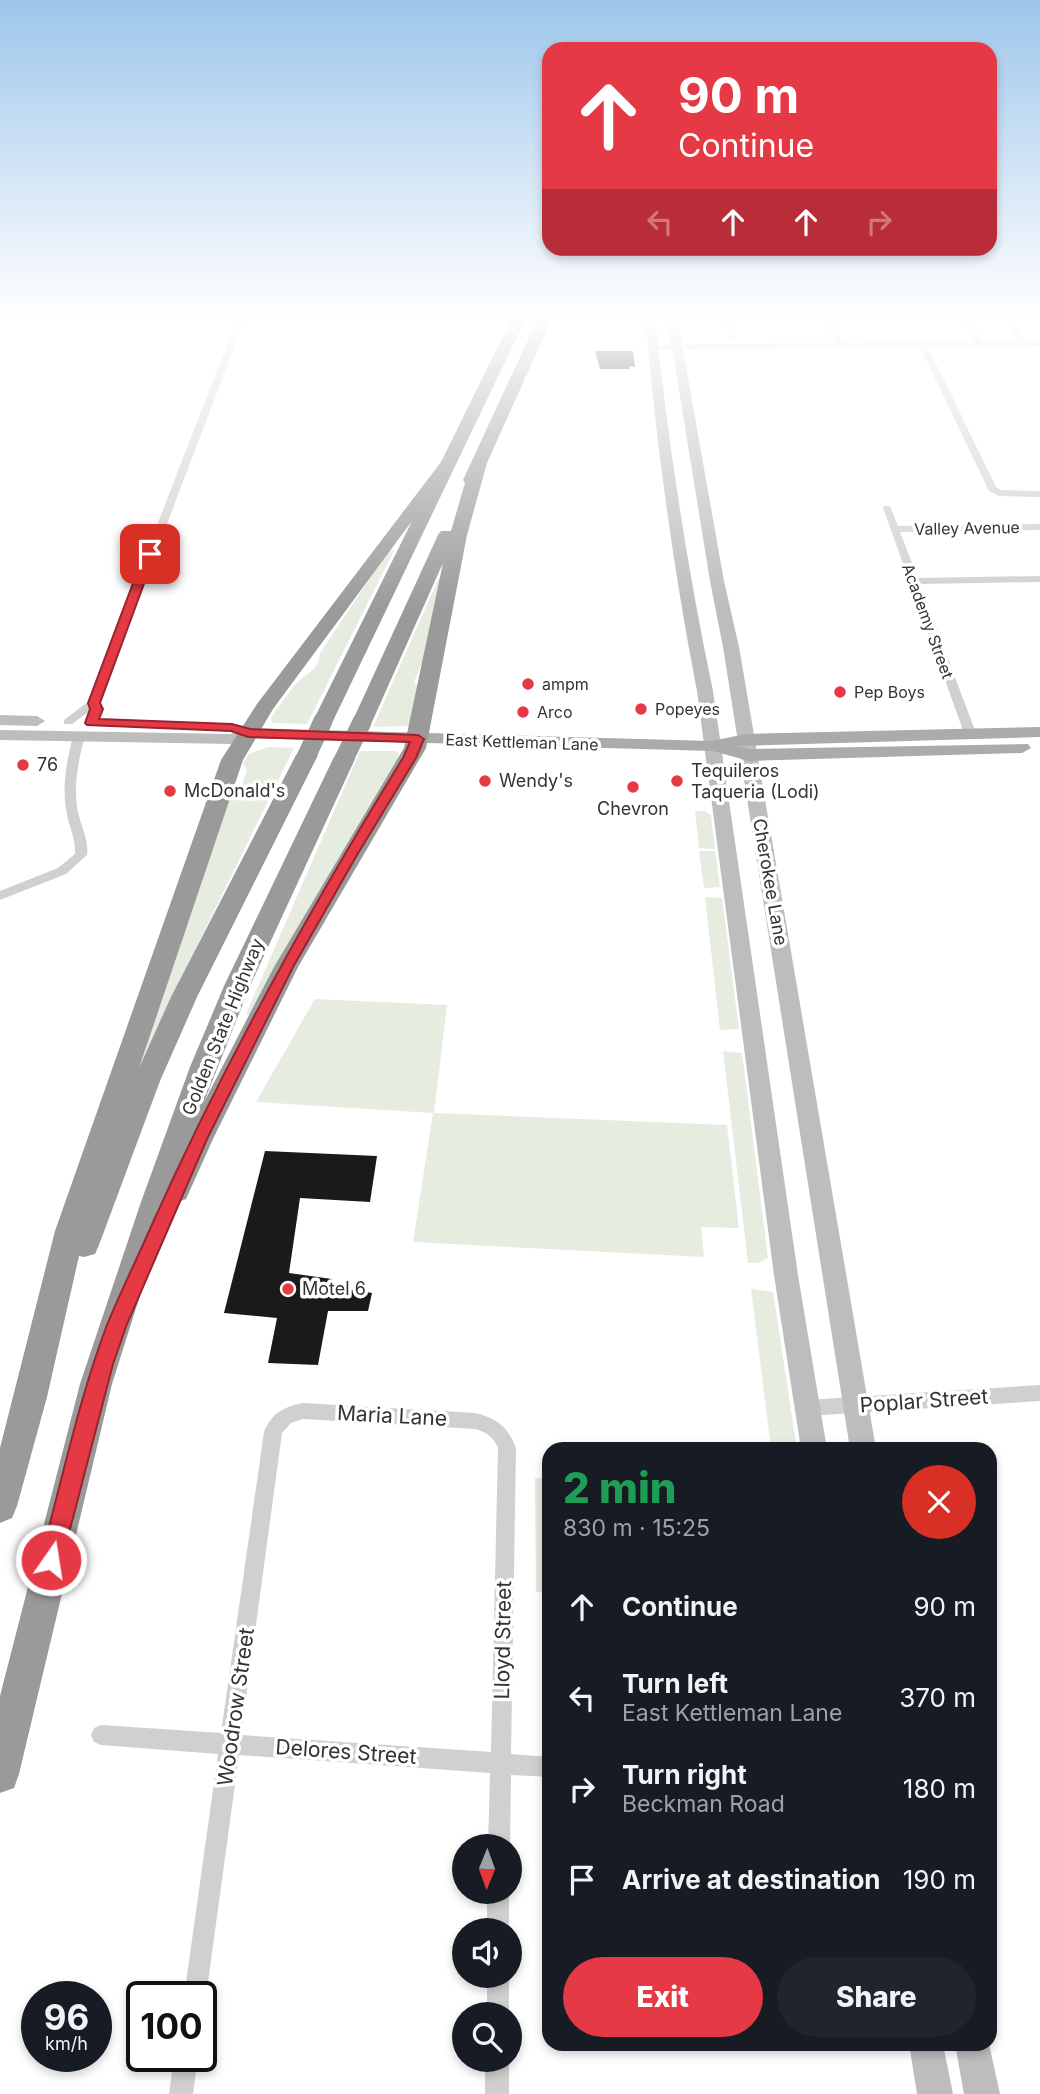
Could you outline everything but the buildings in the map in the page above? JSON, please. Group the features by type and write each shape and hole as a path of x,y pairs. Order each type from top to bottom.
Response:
{"highway":[{"path":"26,1415 92,1224 147,1081 184,998 307,755 472,414"},
{"name":"Golden State Highway","path":"0,1773 96,1384 155,1202 203,1067 237,986 362,722 501,414"},
{"path":"117,1324 199,1139 279,979 350,855 410,758 418,739 433,649 458,535 478,464"},
{"path":"0,1506 26,1415 70,1231 232,760 248,733 367,568 446,467"}],"main road":[{"name":"Cherokee Lane","path":"663,414 747,747 862,1442"},
{"name":"Cherokee Lane","path":"683,414 711,746 813,1442"},
{"name":"East Kettleman Lane","path":"0,720 232,727 248,733 418,739 747,747 1040,747"},
{"path":"0,733 65,730 92,723"},
{"path":"79,736 92,729 182,732 198,727"},
{"name":"East Kettleman Lane","path":"747,747 970,733 1040,732"},
{"name":"East Kettleman Lane","path":"0,733 233,739 248,733"},
{"path":"927,2051 935,2094"},
{"path":"973,2051 982,2094"}],"street":[{"path":"68,722 94,703 205,414"},
{"path":"956,414 992,489 999,493 1040,494"},
{"name":"Academy Street","path":"887,508 970,733"},
{"name":"Valley Avenue","path":"895,529 1040,527"},
{"path":"914,581 1040,579"},
{"path":"92,723 97,709 94,703"},
{"path":"0,895 62,871 82,855 83,846 72,814 69,777 79,736"},
{"name":"Poplar Street","path":"807,1408 1040,1393"},
{"name":"Maria Lane","path":"279,1419 303,1411 475,1421 493,1425 503,1435"},
{"name":"Woodrow Street","path":"197,1981 273,1432 279,1419"},
{"name":"Lloyd Street","path":"499,1834 507,1448 503,1435"},
{"name":"Delores Street","path":"101,1735 542,1767"},
{"path":"181,2094 184,2072"},
{"path":"497,2072 497,2094"}],"shaded area":[{"path":"389,550 394,551 307,724 272,723 271,718 288,694 317,664 320,653"},
{"path":"447,576 427,659 422,663 414,682 420,689 411,726 373,727 439,577"},
{"path":"268,747 294,748 171,999 136,1079 133,1079 230,797 240,789 247,771 243,763 249,754"},
{"path":"360,751 397,751 400,758 256,1017 246,1014"},
{"path":"695,811 705,811 711,815 715,849 699,848"},
{"path":"699,851 715,851 720,887 704,888"},
{"path":"705,897 722,898 739,1029 720,1030"},
{"path":"315,999 447,1005 434,1113 727,1125 739,1228 701,1227 704,1257 413,1242 433,1113 256,1102"},
{"path":"723,1051 742,1053 768,1258 758,1263 748,1263"},
{"path":"751,1289 773,1292 796,1442 770,1442"},
{"path":"535,1478 542,1478 542,1592 536,1592"}],"place":[{"name":"ampm","path":"528,684"},
{"name":"Pep Boys","path":"840,692"},
{"name":"Popeyes","path":"641,709"},
{"name":"Arco","path":"523,712"},
{"name":"76","path":"23,765"},
{"name":"Wendy's","path":"485,781"},
{"name":"Tequileros Taqueria (Lodi)","path":"677,781"},
{"name":"Chevron","path":"633,787"},
{"name":"McDonald's","path":"170,791"},
{"name":"Motel 6","path":"288,1289"}],"route":[{"path":"51,1560 96,1384 117,1324 199,1139 286,967 350,855 410,758 418,739 248,733 232,727 92,723 97,709 94,703 150,554"}]}
